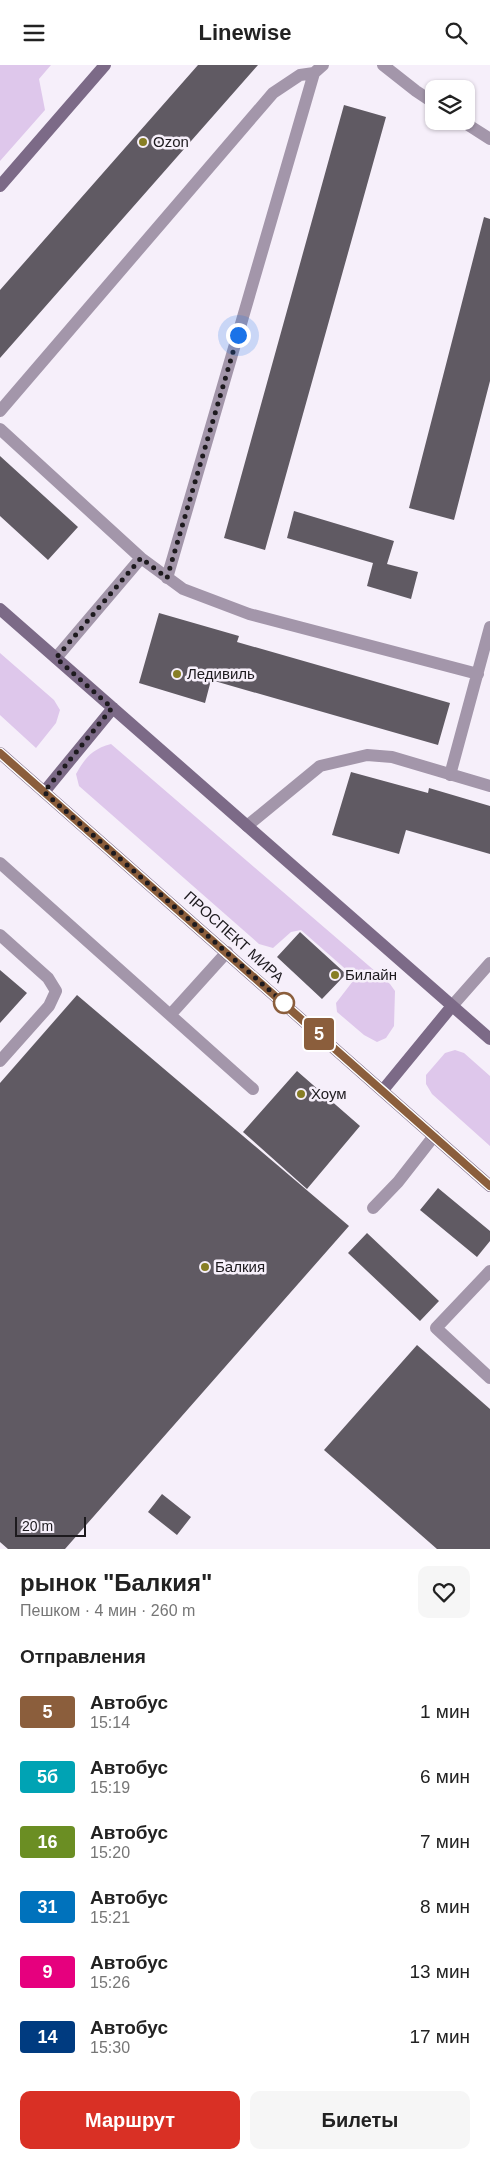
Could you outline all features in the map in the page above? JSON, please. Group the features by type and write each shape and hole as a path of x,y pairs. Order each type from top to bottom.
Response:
{"street":[{"path":"0,186 105,65"},
{"path":"0,609 490,1039"},
{"path":"44,792 112,708"},
{"name":"ПРОСПЕКТ МИРА","path":"1,756 227,952 490,1186"},
{"path":"383,1091 452,1006"}],"lane":[{"path":"383,65 425,97"},
{"path":"0,411 273,93 300,75 318,69"},
{"path":"167,578 318,69"},
{"path":"475,129 490,139"},
{"path":"0,429 141,558 183,589 249,614 478,674"},
{"path":"56,658 141,558"},
{"path":"450,775 490,627"},
{"path":"247,827 320,766 366,755 392,757 490,786"},
{"path":"0,863 253,1089"},
{"path":"0,935 48,978 56,991 49,1006 0,1061"},
{"path":"171,1015 227,952"},
{"path":"452,1006 490,963"},
{"path":"373,1208 398,1182 434,1136"},
{"path":"490,1271 436,1328 490,1378"}],"shaded area":[{"path":"0,65 51,65 39,79 45,110 0,161"},
{"path":"0,653 54,700 60,710 56,723 36,748 0,715"},
{"path":"111,744 390,984 395,991 394,1026 386,1038 377,1042 364,1035 337,1012 336,1003 353,981 350,973 301,930 291,932 273,948 259,944 79,786 76,774 83,763 94,751"},
{"path":"455,1050 464,1053 490,1076 490,1146 432,1094 426,1084 426,1075 445,1053"}],"building":[{"path":"198,65 258,65 0,358 0,290"},
{"path":"344,105 386,117 265,550 224,538"},
{"path":"484,217 490,219 490,381 454,520 409,508"},
{"path":"0,456 78,527 48,560 0,516"},
{"path":"294,511 394,541 387,564 418,572 411,599 367,586 373,563 287,538"},
{"path":"159,613 239,636 237,642 450,703 438,745 211,680 205,703 139,683"},
{"path":"351,772 428,793 429,788 490,806 490,854 406,830 399,854 332,835"},
{"path":"300,932 346,974 322,999 277,957"},
{"path":"0,970 27,993 0,1023"},
{"path":"77,995 349,1226 65,1549 8,1549 0,1542 0,1083"},
{"path":"297,1071 360,1126 307,1189 243,1132"},
{"path":"438,1188 490,1231 490,1241 477,1257 420,1210"},
{"path":"367,1233 439,1301 420,1321 348,1253"},
{"path":"417,1345 490,1409 490,1549 437,1549 324,1450"},
{"path":"162,1494 191,1517 177,1535 148,1512"}],"bus line":[{"name":"5","path":"0,753 490,1186"}],"place":[{"name":"Ozon","path":"143,142"},
{"name":"Ледивиль","path":"177,674"},
{"name":"Билайн","path":"335,975"},
{"name":"Хоум","path":"301,1094"},
{"name":"Балкия","path":"205,1267"}],"route":[{"path":"238,335 167,578 141,558 56,658 112,708 44,792 284,1003"}]}
